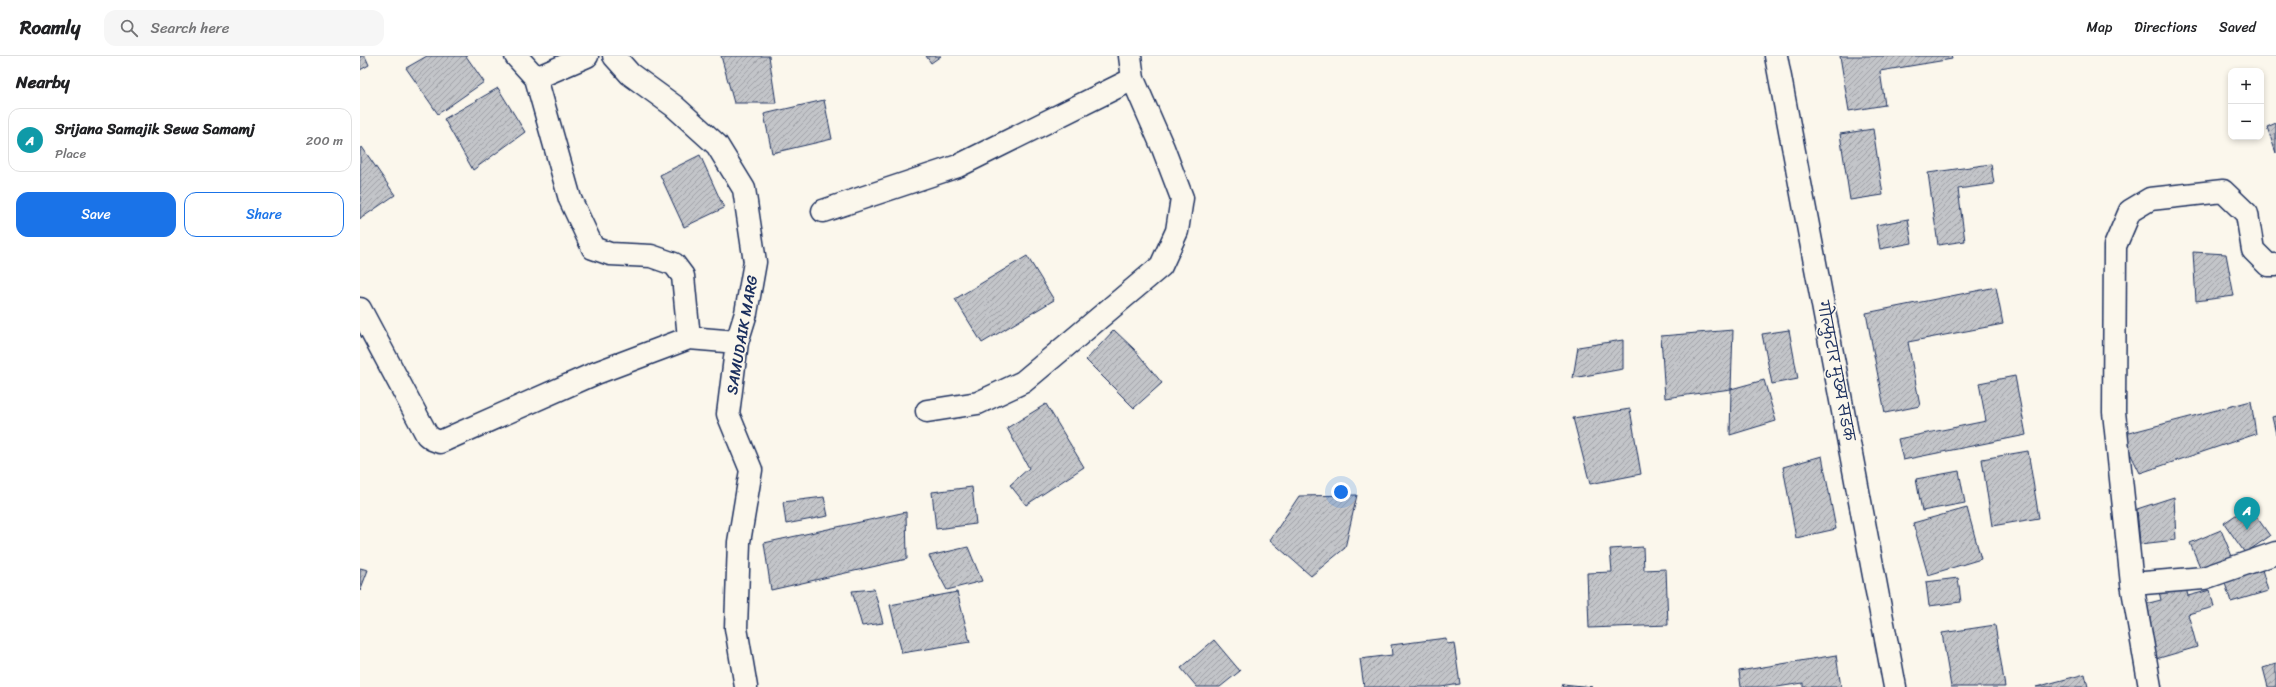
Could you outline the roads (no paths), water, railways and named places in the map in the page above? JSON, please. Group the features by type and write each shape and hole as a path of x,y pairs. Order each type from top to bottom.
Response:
{"street":[{"path":"516,56 536,78 570,199 593,248 610,254 651,256 674,264 683,276 689,338"},
{"path":"536,78 587,56"},
{"name":"SAMUDAIK MARG","path":"614,56 630,74 674,106 718,145 744,189 755,262 746,313 737,342 728,414 751,470 739,542 736,628 746,687"},
{"path":"927,412 978,403 1023,382 1161,266 1177,231 1182,198 1163,148 1133,79 1130,56"},
{"name":"गोल्फुटार मुख्य सडक","path":"1776,56 1895,687"},
{"path":"823,211 958,166 1133,79"},
{"path":"2150,687 2132,584 2114,412 2115,246 2130,211 2150,199 2223,191 2247,214 2253,250 2268,265 2276,265"},
{"path":"360,309 427,435 440,442 596,373 689,338 737,342"},
{"path":"2132,584 2204,578 2276,553"}],"place":[{"name":"Srijana Samajik Sewa Samamj","path":"2247,530"}]}
